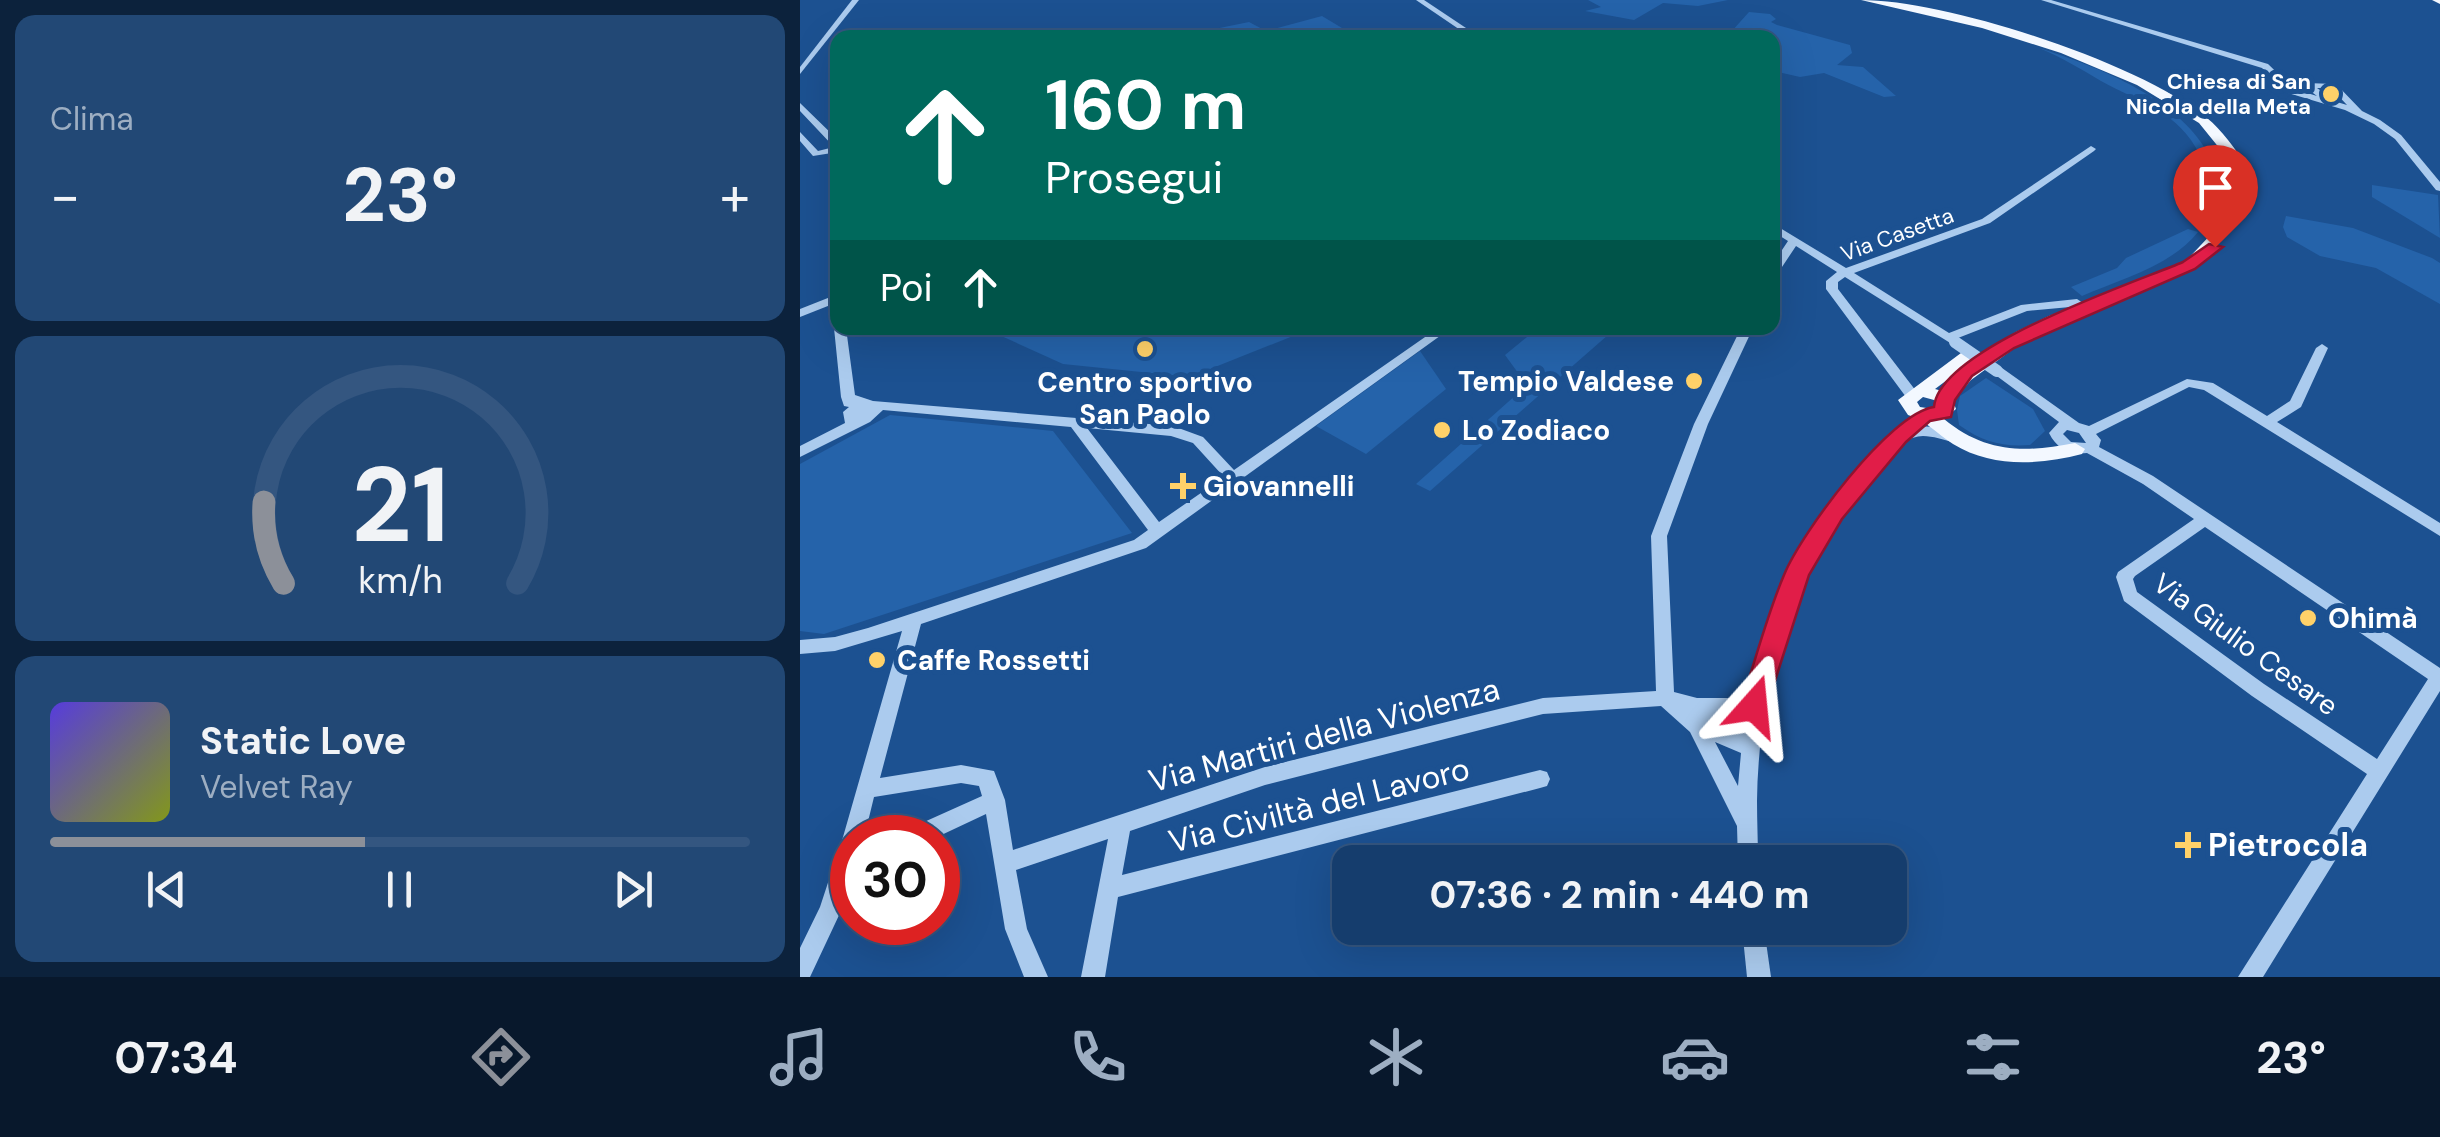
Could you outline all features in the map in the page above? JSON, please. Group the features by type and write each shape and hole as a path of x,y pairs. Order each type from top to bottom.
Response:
{"main road":[{"path":"1868,0 2006,34 2105,70 2172,106 2200,127 2220,152 2231,176 2232,200 2221,223 2202,245 2180,261 1992,340 1926,404"},
{"path":"1868,0 2009,30 2079,54 2150,85 2209,125 2232,151 2242,176 2243,202 2232,226 2215,247 2189,266 2007,344 1926,404"},
{"path":"1926,404 1961,440 1997,456 2036,456 2076,436"}],"street":[{"path":"831,30 856,0"},
{"path":"1418,0 1465,30"},
{"path":"2044,0 2268,68 2286,88 2358,112 2398,138 2440,188"},
{"path":"800,72 830,32"},
{"path":"812,41 824,39"},
{"path":"2336,104 2308,85 2333,86 2358,112"},
{"path":"800,106 804,116 830,140"},
{"path":"800,135 816,154 830,150"},
{"name":"Via Casetta","path":"1926,404 1832,289 1834,278 1986,221 2091,148"},
{"path":"1780,231 1952,340 2024,390 2076,436 2148,480 2440,678 2250,977"},
{"path":"1780,262 1794,241"},
{"path":"800,313 830,302"},
{"path":"1952,340 2025,308 2077,303"},
{"path":"842,335 860,410"},
{"path":"800,659 1140,544 1435,335"},
{"path":"1744,335 1700,424 1659,536 1666,698 1749,747"},
{"path":"2267,422 2296,404 2322,348"},
{"path":"2076,436 2188,383 2208,386 2440,530"},
{"path":"1747,845 1754,706 1797,574 1834,513 1926,404"},
{"path":"800,452 836,433 860,410 901,406 1186,436 1198,440 1234,479"},
{"path":"1076,425 1158,532"},
{"path":"1899,436 1926,431 1961,440"},
{"name":"Via Giulio Cesare","path":"2205,519 2124,577 2130,596 2379,771"},
{"path":"859,815 913,621"},
{"path":"800,648 835,644"},
{"name":"Via Martiri della Violenza","path":"1005,863 1266,776 1543,706 1666,698"},
{"path":"1697,716 1754,706"},
{"path":"1697,716 1745,822"},
{"path":"866,789 978,774 987,778 995,800 1015,932 1036,977"},
{"name":"Via Civiltà del Lavoro","path":"1112,888 1540,779"},
{"path":"960,816 995,800"},
{"path":"1093,977 1121,823"},
{"path":"800,972 830,906"},
{"path":"1755,945 1759,977"}],"shaded area":[{"path":"1588,0 1728,0 1698,6 1663,3 1634,20 1585,11 1601,7"},
{"path":"1749,12 1770,14 1776,19 1771,22 1777,25 1850,45 1852,53 1837,65 1863,67 1896,96 1884,97 1824,73 1800,77 1780,73 1780,30 1733,30"},
{"path":"1322,16 1345,30 1270,30"},
{"path":"1249,22 1264,30 1210,30"},
{"path":"2039,48 2137,88 2180,119 2211,159 2200,155 2170,118"},
{"path":"2372,185 2438,195 2440,238 2372,197"},
{"path":"2286,216 2353,228 2432,258 2440,263 2440,304 2376,268 2320,256 2287,237 2283,227"},
{"path":"2188,229 2198,232 2174,254 2144,270 2082,296 2071,287 2117,268 2126,258"},
{"name":"Centro sportivo San Paolo","path":"999,335 1295,335 1190,377 1063,364"},
{"path":"1529,335 1608,335 1430,491 1416,484 1527,385 1505,355"},
{"path":"1420,351 1446,389 1366,454 1316,426"},
{"path":"1986,378 2033,409 2045,431 2030,445 1993,442 1959,425 1960,396"},
{"path":"890,415 1053,431 1132,533 824,634 800,631 800,464"}],"place":[{"name":"Chiesa di San Nicola della Meta","path":"2331,94"},
{"name":"Centro sportivo San Paolo","path":"1145,349"},
{"name":"Tempio Valdese","path":"1694,381"},
{"name":"Lo Zodiaco","path":"1442,430"},
{"name":"Giovannelli","path":"1183,486"},
{"name":"Ohimà","path":"2308,618"},
{"name":"Caffe Rossetti","path":"877,660"},
{"name":"Pietrocola","path":"2188,845"}],"route":[{"path":"1754,706 1797,574 1834,513 1899,436 1924,415 1944,412 1944,400 1954,385 1988,355 2034,330 2189,266 2215,247"}]}
